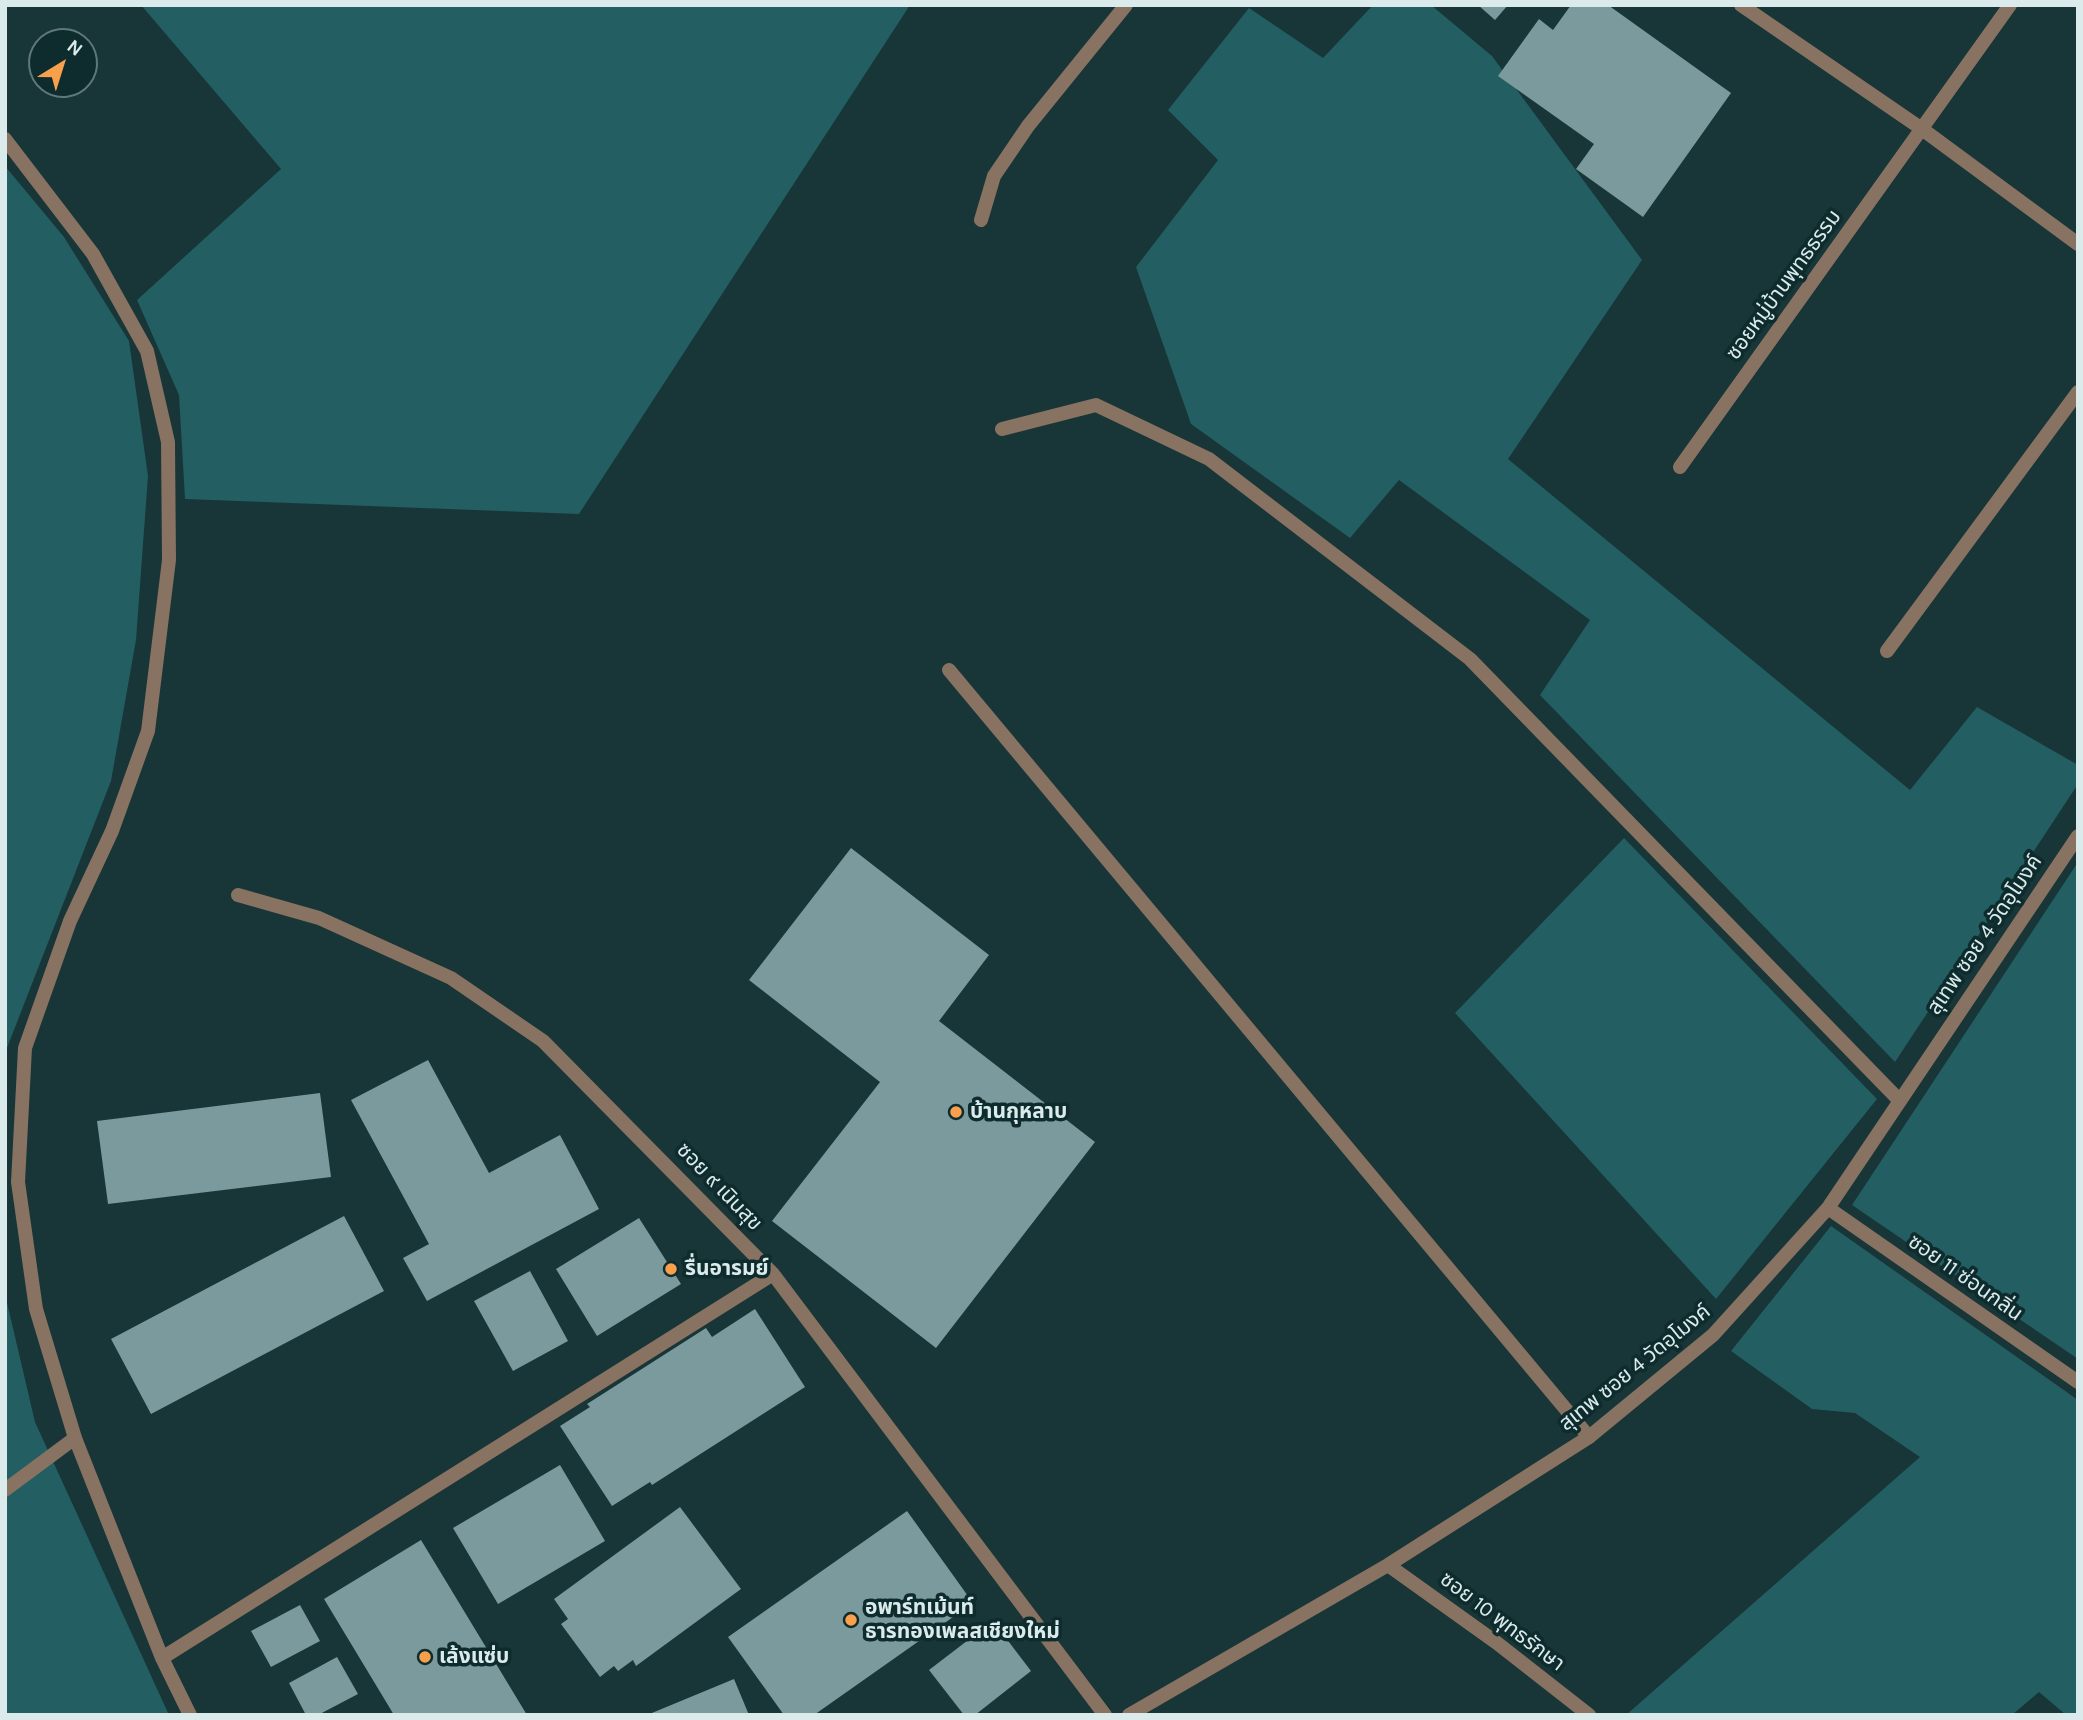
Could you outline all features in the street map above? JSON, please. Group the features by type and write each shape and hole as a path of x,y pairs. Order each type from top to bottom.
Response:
{"street":[{"path":"981,220 994,176 1028,127 1126,5"},
{"path":"1741,5 1922,129 2078,244"},
{"name":"ซอยหมู่บ้านพุทธธรรม","path":"1680,467 2010,5"},
{"path":"5,139 93,254 147,351 168,442 169,560 148,731 112,831 70,920 25,1048 18,1182 36,1309 75,1438 162,1658 190,1715"},
{"path":"1887,650 2078,392"},
{"path":"1002,429 1096,405 1209,459 1470,659 1899,1100"},
{"path":"949,670 1589,1437"},
{"name":"สุเทพ ซอย 4 วัดอุโมงค์","path":"1129,1715 1388,1565 1589,1437 1713,1335 1828,1208 2078,836"},
{"name":"ซอย ๙ เนินสุข","path":"238,895 320,918 451,978 543,1041 773,1273 1105,1715"},
{"name":"ซอย 11 ซ่อนกลิ่น","path":"1828,1208 2078,1382"},
{"path":"162,1658 773,1273"},
{"path":"5,1490 75,1438"},
{"name":"ซอย 10 พุทธรักษา","path":"1388,1565 1497,1643 1589,1715"}],"shaded area":[{"path":"141,5 910,5 579,514 185,499 179,395 137,300 281,169"},
{"path":"1373,5 1431,5 1492,56 1642,260 1508,459 1910,790 1977,707 2078,765 2078,784 1895,1062 1540,695 1590,620 1399,480 1350,538 1191,424 1136,267 1218,160 1168,110 1249,8 1323,58"},
{"path":"5,166 64,237 129,341 148,476 136,640 111,781 5,1053"},
{"path":"1624,838 1877,1099 1716,1299 1455,1013"},
{"path":"2078,862 2078,1359 1852,1205"},
{"path":"1831,1226 2078,1400 2078,1715 2066,1715 2039,1692 2012,1715 1626,1715 1920,1457 1855,1413 1812,1409 1731,1351"},
{"path":"5,1294 35,1422 169,1715 5,1715"}],"building":[{"path":"1478,5 1508,5 1495,20"},
{"path":"1571,5 1608,5 1731,93 1643,217 1576,169 1594,144 1498,76 1539,19 1553,30"},
{"name":"บ้านกุหลาบ","path":"851,848 989,955 939,1021 1095,1142 936,1348 772,1221 880,1082 749,980"},
{"path":"428,1060 489,1173 560,1135 599,1209 427,1301 403,1258 429,1244 351,1100"},
{"path":"320,1093 331,1177 108,1204 97,1121"},
{"path":"344,1216 384,1291 151,1414 111,1339"},
{"path":"639,1218 681,1284 597,1336 556,1269"},
{"path":"530,1271 568,1341 513,1371 474,1301"},
{"path":"755,1309 805,1387 652,1485 650,1482 612,1506 560,1426 590,1407 587,1404 706,1328 712,1337"},
{"path":"560,1465 605,1541 498,1604 453,1528"},
{"path":"680,1507 741,1589 636,1666 633,1660 618,1671 614,1666 600,1677 561,1624 568,1619 554,1599"},
{"name":"อพาร์ทเม้นท์ ธารทองเพลสเชียงใหม่","path":"907,1511 973,1603 814,1715 784,1715 728,1637"},
{"name":"เล้งแซ่บ","path":"421,1540 527,1715 394,1715 324,1599"},
{"path":"300,1605 320,1641 271,1667 251,1631"},
{"path":"993,1621 1031,1671 975,1715 964,1715 929,1670"},
{"path":"337,1657 358,1694 318,1715 306,1715 289,1683"},
{"path":"734,1679 749,1715 647,1715"}],"place":[{"name":"บ้านกุหลาบ","path":"956,1112"},
{"name":"รื่นอารมย์","path":"671,1269"},
{"name":"อพาร์ทเม้นท์ ธารทองเพลสเชียงใหม่","path":"851,1620"},
{"name":"เล้งแซ่บ","path":"425,1657"}]}
